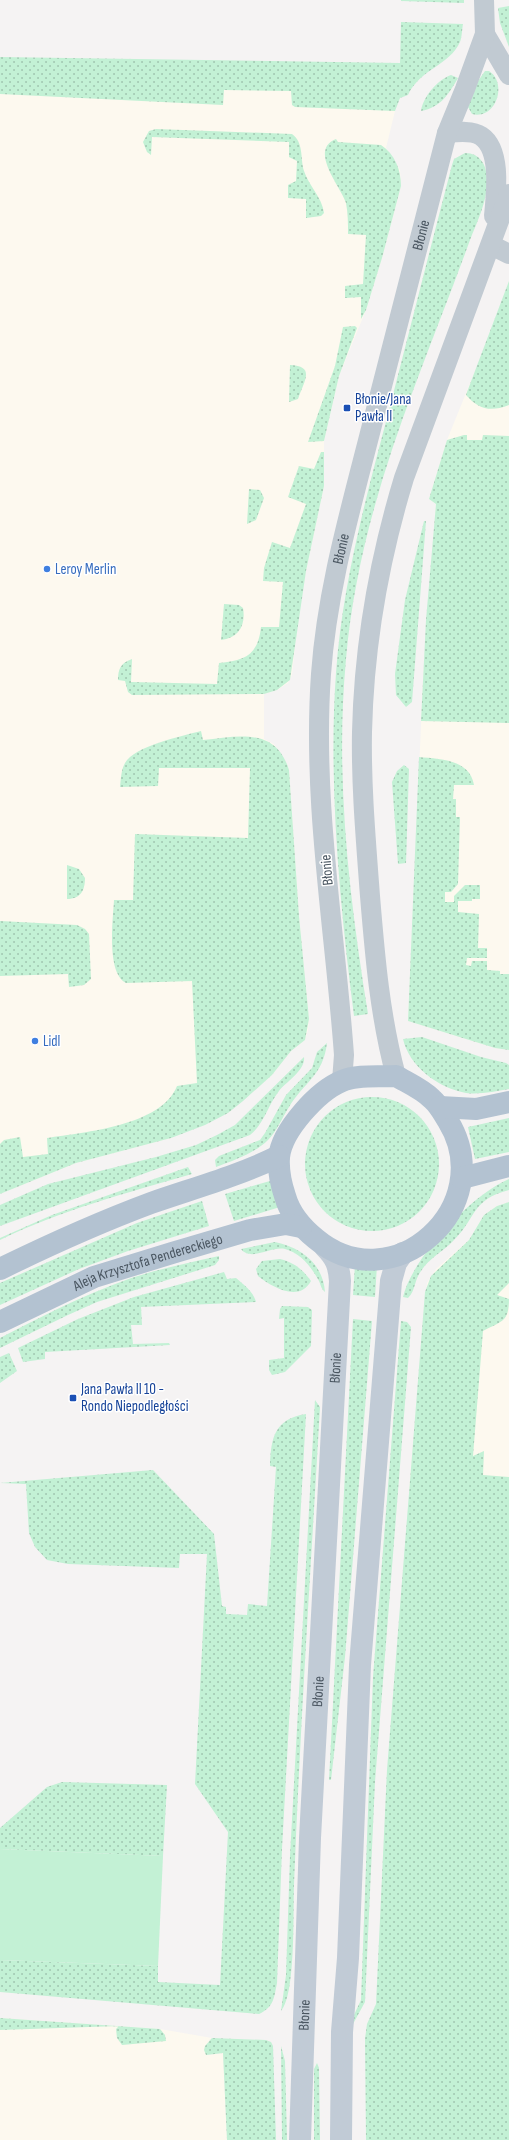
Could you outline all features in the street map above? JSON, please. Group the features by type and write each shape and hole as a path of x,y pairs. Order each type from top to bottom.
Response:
{"main road":[{"path":"396,1076 432,1098 440,1107 457,1135 462,1156 462,1178 456,1203 443,1224 425,1241 403,1253 384,1258 364,1259 344,1255 326,1247 301,1227 288,1206 282,1188 279,1156 290,1131 309,1104 342,1081 358,1077 396,1076"},
{"path":"440,1107 476,1109 509,1102"},
{"path":"0,1269 151,1203 249,1171 279,1156"},
{"path":"462,1178 509,1166"},
{"name":"Aleja Krzysztofa Pendereckiego","path":"0,1322 94,1277 250,1230 286,1224 301,1227"},
{"name":"Błonie","path":"300,2140 310,1838 340,1281 336,1258 326,1247"},
{"path":"341,2140 342,2032 348,1958 360,1665 391,1281 396,1263 403,1253"}],"street":[{"name":"Błonie","path":"342,1081 344,1047 327,879 321,786 320,703 327,621 341,544 447,133 466,89 485,34 484,0"},
{"name":"Błonie","path":"485,34 509,75"},
{"path":"447,133 464,132 481,136 490,147 495,162 496,180 491,245"},
{"path":"396,1076 385,1028 376,972 366,844 362,733 367,655 379,574 392,518 425,419 509,194"},
{"path":"491,245 509,254"}],"shaded area":[{"name":"Leroy Merlin","path":"398,77 395,111 386,148 400,170 401,186 382,258 366,310 339,376 324,441 324,486 306,571 298,618 292,675 288,683 277,690 264,694 264,739 274,744 286,762 289,770 299,916 309,1019 305,1040 291,1051 272,1075 228,1113 171,1138 76,1163 0,1194 0,81"},
{"path":"475,371 509,372 509,1050 495,1048 408,1021 423,680 436,504 429,499 447,440"},
{"path":"509,1202 509,1500 409,1490 427,1283 436,1269 469,1240 484,1215 497,1206"},
{"path":"0,2018 160,2029 212,2038 209,2040 207,2055 223,2053 227,2140 0,2140"}],"green space":[{"path":"464,0 464,3 401,1"},
{"path":"509,6 509,47 500,23 498,8"},
{"path":"401,22 463,24 461,40 455,50 420,79 413,86 408,95 400,98 395,111 295,107 292,105 291,91 224,90 223,105 0,94 0,57 400,63"},
{"path":"485,71 489,71 495,77 498,84 497,99 487,112 472,114 468,107 478,81"},
{"path":"451,75 458,78 447,95 434,107 421,111 425,100 436,85"},
{"path":"156,129 292,134 300,146 304,171 321,202 324,213 321,216 306,218 306,199 288,198 288,185 296,181 297,161 289,157 289,142 152,137 151,155 147,152 143,142 149,131"},
{"path":"336,139 338,142 381,145 390,153 396,163 401,180 401,186 382,258 366,310 361,319 361,297 345,298 345,286 363,284 366,235 348,234 348,215 346,203 333,179 326,160 325,151 328,144"},
{"path":"465,153 475,155 479,158 486,169 486,195 479,218 402,421 380,487 362,555 350,624 343,704 343,793 350,881 368,1014 354,1016 340,888 334,801 334,715 336,673 343,609 363,512 452,165 454,159"},
{"path":"509,281 509,405 491,409 481,407 466,395"},
{"path":"355,326 357,328 339,376 324,441 308,442 335,366 343,327"},
{"path":"290,365 303,368 306,371 306,376 298,399 289,402"},
{"path":"467,435 467,440 482,440 483,435 509,436 509,723 421,721 426,620 436,504 429,499 447,440"},
{"path":"321,452 324,452 324,486 306,571 290,680 277,690 264,694 132,695 128,692 125,681 118,680 118,673 122,665 132,659 131,682 217,684 219,663 236,660 249,655 257,644 261,627 279,627 283,582 263,581 264,568 272,542 290,548 306,504 288,497 299,466 314,469"},
{"path":"249,489 260,490 264,498 256,520 247,524"},
{"path":"424,521 426,521 412,702 406,707 396,695 395,674 405,600"},
{"path":"224,604 239,605 243,608 244,614 240,630 232,637 221,640"},
{"path":"201,731 203,740 243,736 255,737 266,741 275,747 283,756 289,770 299,916 309,1019 305,1040 291,1051 272,1075 243,1101 228,1113 205,1125 171,1138 76,1163 0,1194 0,1144 4,1140 20,1137 23,1157 48,1154 47,1138 120,1125 155,1110 168,1099 177,1086 197,1083 192,981 126,983 120,977 116,968 113,957 112,932 114,900 133,900 135,834 248,838 250,768 159,768 158,786 120,787 121,775 125,763 130,757 160,742"},
{"path":"419,757 444,760 460,765 467,770 474,785 454,785 453,799 456,799 456,817 460,817 458,884 451,892 445,892 445,902 454,902 454,896 465,885 480,885 480,899 472,899 472,901 458,901 458,912 479,914 478,948 487,948 487,958 467,958 466,965 471,966 472,961 487,961 487,970 500,971 500,974 509,974 509,1050 495,1048 408,1021"},
{"path":"404,765 409,769 406,863 398,864 392,782 397,771"},
{"path":"67,865 79,869 85,878 83,890 79,896 72,899 67,899"},
{"path":"0,921 77,925 85,929 89,934 91,979 84,985 69,987 68,974 0,976"},
{"path":"422,1037 481,1057 506,1063 509,1065 509,1089 482,1093 466,1093 435,1081 418,1067 411,1058 403,1039"},
{"path":"327,1043 325,1054 317,1071 295,1098 286,1111 277,1129 268,1140 250,1153 216,1167 215,1160 219,1156 260,1140 286,1095 312,1068 317,1052"},
{"path":"304,1057 302,1067 295,1076 282,1087 255,1131 250,1135 0,1226 0,1205 48,1184 156,1157 196,1145 235,1125"},
{"path":"372,1097 385,1098 398,1102 409,1108 424,1122 434,1138 438,1151 438,1177 434,1190 428,1201 414,1216 398,1226 385,1230 372,1231 359,1230 346,1226 335,1220 320,1206 310,1190 306,1177 305,1164 306,1151 310,1138 316,1127 330,1112 346,1102 359,1098"},
{"path":"509,1118 509,1152 475,1159 468,1127"},
{"path":"188,1167 192,1174 70,1211 23,1229 0,1240 0,1238 52,1215"},
{"path":"509,1179 509,1190 497,1194 481,1204 454,1240 424,1266 417,1278 411,1295 408,1298 403,1297 418,1264 446,1229 478,1198"},
{"path":"270,1181 280,1207 234,1221 225,1194"},
{"path":"202,1201 209,1226 128,1251 79,1269 0,1305 0,1283 137,1223"},
{"path":"509,1202 509,1283 497,1295 509,1299 509,1307 506,1317 503,1320 483,1331 473,1456 484,1451 483,1475 509,1477 509,2140 366,2140 365,2039 367,2024 376,2004 387,1770 425,1292 431,1276 469,1240 484,1215 497,1206"},
{"path":"275,1242 293,1248 309,1258 320,1273 325,1292 309,1266 301,1257 291,1251 280,1249 250,1254 245,1253 241,1249"},
{"path":"219,1256 219,1260 215,1265 97,1302 0,1348 0,1338 55,1310 112,1285 151,1272"},
{"path":"280,1259 290,1262 304,1273 311,1281 306,1288 293,1292 285,1291 270,1285 258,1276 256,1269 262,1261"},
{"path":"355,1265 377,1265 375,1297 353,1295"},
{"path":"224,1272 227,1279 236,1278 245,1286 253,1295 256,1302 141,1307 142,1325 131,1325 133,1344 169,1343 170,1345 45,1352 45,1359 23,1362 18,1348 78,1319 134,1297"},
{"path":"282,1306 308,1307 312,1310 311,1346 285,1372 272,1375 269,1370 269,1360 284,1358 284,1318 279,1319 280,1309"},
{"path":"353,1319 372,1321 345,1657 331,1780 329,1780"},
{"path":"401,1321 407,1322 411,1327 375,1782 365,2002 353,2024 353,2017 361,2000 373,1677"},
{"path":"9,1353 17,1371 0,1383 0,1357"},
{"path":"315,1400 320,1407 299,1766 293,1952 289,1988 286,2002 281,2011 286,1975 290,1856"},
{"path":"306,1414 282,1849 277,1983 272,2002 268,2008 259,2014 0,1992 0,1960 158,1966 158,1982 220,1985 228,1832 195,1784 207,1554 180,1554 179,1568 68,1564 47,1560 35,1547 29,1533 26,1484 0,1483 153,1470 214,1534 222,1606 226,1607 226,1614 247,1615 248,1604 267,1606 276,1467 270,1466 273,1439 276,1431 287,1420"},
{"path":"62,1782 167,1785 163,1856 0,1849 0,1828 47,1787"},
{"path":"0,1849 163,1856 158,1966 0,1960"},
{"path":"0,2018 117,2026 0,2030"},
{"path":"119,2026 160,2029 165,2035 166,2041 122,2045 117,2038 116,2029"},
{"path":"212,2038 266,2040 271,2042 273,2046 276,2140 227,2140 223,2053 206,2055 204,2050 205,2046"},
{"path":"281,2046 285,2061 287,2140 282,2140"},
{"path":"317,2063 319,2068 320,2140 314,2140 314,2069"}],"place":[{"name":"Błonie/Jana Pawła II","path":"347,408"},
{"name":"Leroy Merlin","path":"47,569"},
{"name":"Lidl","path":"35,1041"},
{"name":"Jana Pawła II 10 - Rondo Niepodległości","path":"73,1398"}]}
